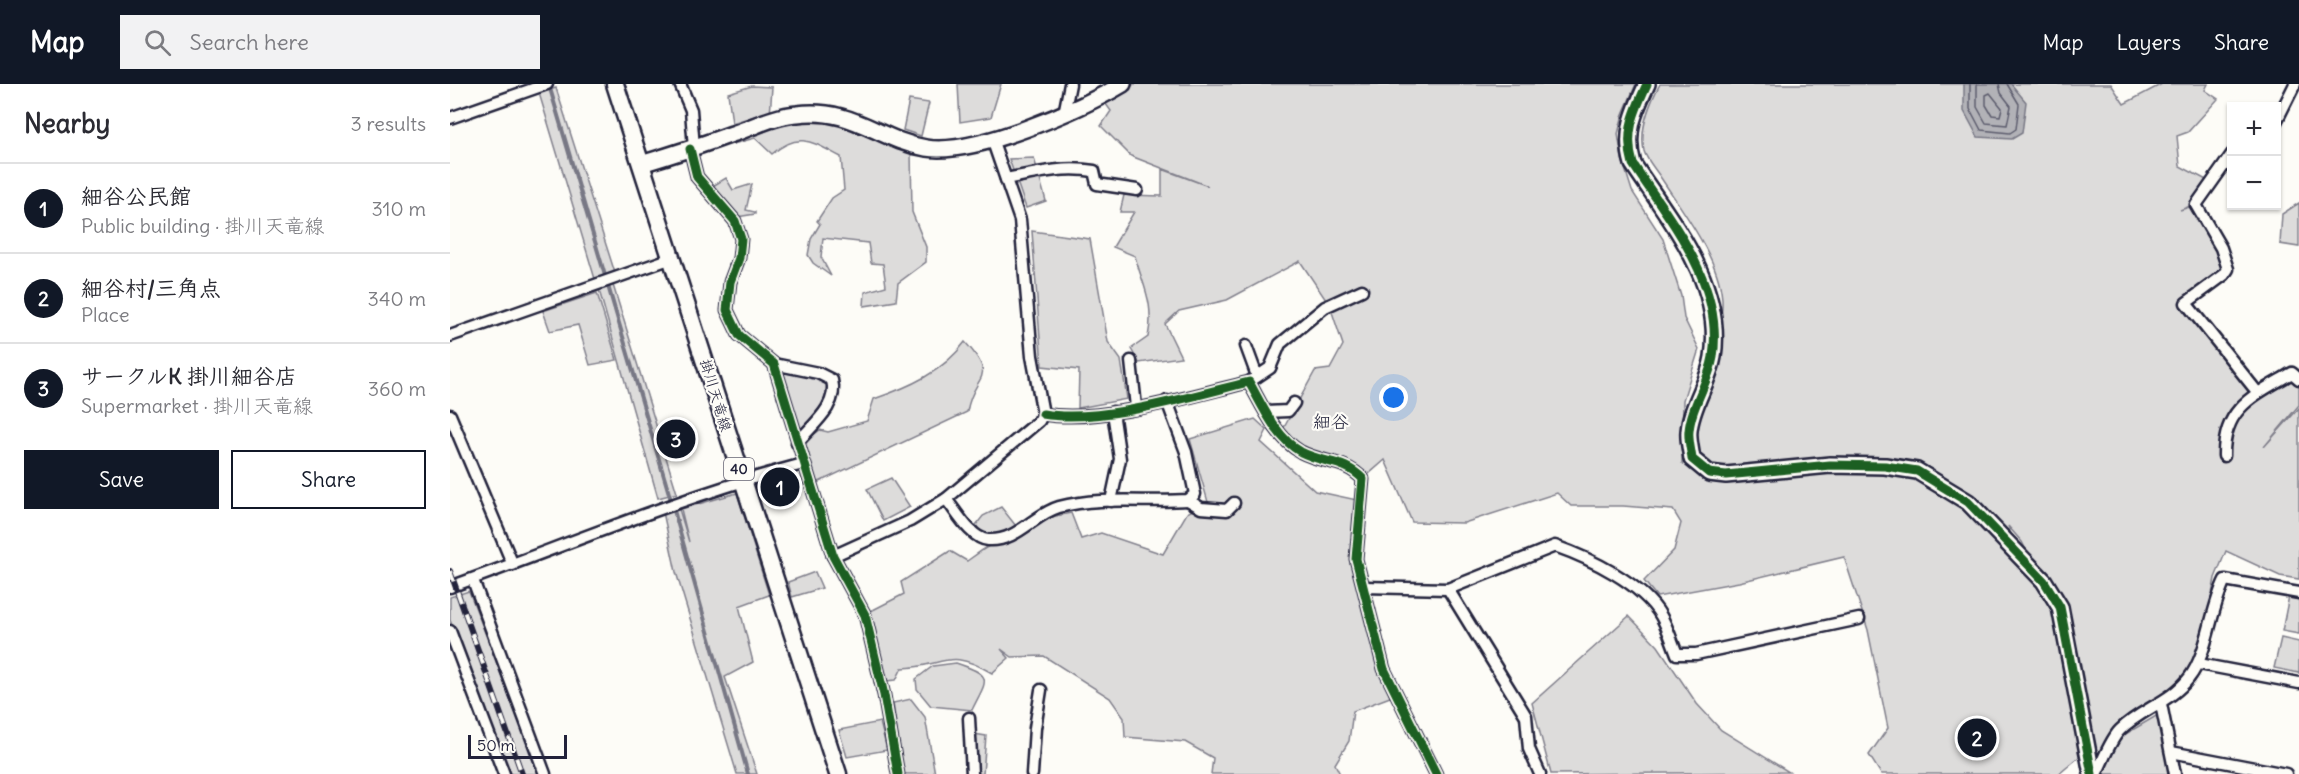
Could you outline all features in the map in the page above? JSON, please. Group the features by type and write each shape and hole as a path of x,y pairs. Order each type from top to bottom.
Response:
{"main road":[{"name":"掛川天竜線","path":"615,84 838,774"}],"street":[{"path":"680,84 691,110 692,148 697,177 735,221 741,239 738,258 730,282 727,310 738,335 774,364 818,372 832,380 834,390 830,404 797,443"},
{"path":"1064,114 1070,84"},
{"path":"641,164 797,113 845,116 926,148 953,148 992,139 1064,114 1092,102 1122,84"},
{"path":"1647,84 1632,118 1628,147 1633,164 1693,255 1708,295 1715,332 1713,359 1689,431 1692,459 1709,473 1725,475 1830,465 1885,466 1917,471 1968,502 2044,581 2060,607 2094,774"},
{"path":"2281,114 2295,84"},
{"path":"450,118 543,85"},
{"path":"833,556 910,521 946,499 1039,421 1043,414 1032,356 1020,220 992,139"},
{"path":"2231,156 2196,206 2221,248 2228,268 2224,275 2186,303 2258,393"},
{"path":"1006,179 1055,169 1080,169 1094,171 1097,184 1137,190"},
{"path":"450,336 614,281 672,258"},
{"path":"1043,414 1057,416 1113,412 1253,379 1270,368 1280,344 1325,307 1362,290"},
{"path":"1246,346 1253,379 1274,426 1300,451 1352,468 1363,479 1356,559 1384,669 1436,774"},
{"path":"1131,361 1136,407"},
{"path":"774,364 833,556 865,615 884,695 898,774"},
{"path":"2224,456 2224,436 2241,405 2292,373 2299,379"},
{"path":"1167,401 1186,452 1195,494 1188,500"},
{"path":"1266,412 1288,411 1294,403"},
{"path":"1111,501 1120,459 1113,412"},
{"path":"450,415 513,565"},
{"path":"450,587 664,506 743,480 803,464"},
{"path":"946,499 978,537 988,540 1011,536 1057,508 1111,501 1188,500 1201,508 1227,510 1234,503"},
{"path":"1364,587 1448,589 1555,546 1591,560 1642,594 1660,615 1677,654 1696,654 1859,619"},
{"path":"473,580 545,774"},
{"path":"2094,774 2119,731 2140,714 2161,704 2188,680 2199,664 2214,601 2225,580 2299,593"},
{"path":"1448,589 1526,716 1529,749 1540,774"},
{"path":"450,631 504,774"},
{"path":"2199,664 2299,683"},
{"path":"1032,774 1035,728 1041,690"},
{"path":"2161,704 2175,774"},
{"path":"969,718 972,774"},
{"path":"2171,752 2286,774"}],"shaded area":[{"path":"958,84 1001,84 991,117 960,122"},
{"path":"1134,84 1636,84 1623,114 1618,134 1622,159 1632,191 1663,239 1681,296 1684,318 1699,349 1683,400 1682,463 1719,477 1691,448 1713,351 1712,316 1721,315 1722,298 1719,280 1703,244 1644,151 1644,125 1649,107 1660,84 2111,84 2124,104 2162,84 2208,84 2205,90 2218,99 2188,132 2177,136 2180,166 2212,183 2193,205 2180,210 2196,205 2229,267 2187,303 2258,394 2291,378 2299,385 2299,405 2264,447 2299,408 2299,579 2280,576 2226,551 2215,578 2199,664 2161,704 2140,714 2117,739 2163,712 2175,774 2096,774 2112,742 2090,762 2075,718 2079,757 2059,774 1881,774 1869,755 1888,728 1868,630 1844,557 1739,582 1657,597 1644,581 1674,550 1681,523 1673,510 1623,506 1571,506 1557,493 1464,523 1412,522 1385,460 1363,479 1307,454 1281,433 1315,371 1330,369 1343,345 1330,306 1300,261 1227,300 1179,311 1165,324 1181,357 1139,363 1131,349 1148,337 1150,314 1147,295 1135,256 1113,247 1134,212 1120,212 1124,195 1162,196 1162,169 1208,186 1131,156 1101,126 1111,111 1103,100","holes":["2008,526 2022,542 2064,626 2070,662 2047,599 2018,552"]},
{"path":"752,86 772,87 770,116 755,116 732,123 728,93"},
{"path":"556,88 615,273 595,279 539,93"},
{"path":"909,100 929,103 921,136 903,130"},
{"path":"789,117 834,118 911,150 912,212 926,247 926,262 898,283 896,301 864,306 865,292 886,286 883,264 871,263 868,243 823,238 821,257 831,276 813,263 808,255 811,239 820,224 817,221 832,198 844,190 841,157 807,141 791,142 772,154 755,138 733,144 733,141"},
{"path":"1034,158 1046,201 1026,208 1009,159"},
{"path":"726,178 733,190 752,184 746,210 755,212 755,214 737,217 711,187"},
{"path":"2299,203 2299,247 2280,244 2282,214"},
{"path":"1032,231 1090,239 1108,342 1121,360 1127,399 1078,408 1079,370 1042,366"},
{"path":"613,285 677,493 658,498 599,290"},
{"path":"597,293 617,360 590,365 578,325 550,331 543,311"},
{"path":"965,342 981,364 983,371 970,399 967,412 815,484 801,444 820,430 828,432 867,421 874,399 900,389 936,370"},
{"path":"778,372 824,378 830,390 824,412 797,437"},
{"path":"1255,419 1267,430 1261,442 1315,491 1357,500 1354,557 1390,697 1353,711 1349,741 1335,764 1340,774 1211,774 1213,758 1185,742 1125,737 1124,718 1110,698 1044,656 1012,657 1001,649 1009,658 992,673 977,665 956,659 902,668 896,680 886,681 869,612 904,594 901,582 950,551 967,561 1029,525 1071,513 1081,539 1101,533 1163,554 1187,513 1208,502 1190,439"},
{"path":"891,478 910,507 883,521 867,489"},
{"path":"737,493 769,595 739,606 753,662 725,677 757,774 737,774 676,572 663,512 679,509 689,542 681,509"},
{"path":"1001,507 1016,526 986,541 976,525 983,516"},
{"path":"815,572 822,588 792,597 788,582"},
{"path":"469,591 539,774 509,774 450,620 450,597"},
{"path":"2289,596 2299,598 2299,634 2282,631"},
{"path":"1629,616 1658,646 1697,704 1721,730 1789,772 1551,774 1532,703"},
{"path":"2281,638 2299,642 2299,673 2274,668"},
{"path":"956,663 977,671 984,680 984,685 972,710 931,706 917,689 916,679 933,666"},
{"path":"911,699 925,717 935,774 903,774 893,703"},
{"path":"880,722 887,750 847,757 839,730"},
{"path":"974,734 986,736 983,774 975,774"}],"water":[{"path":"1964,84 2011,84 2026,102 2022,133 2012,139 1978,137 1964,111"}],"waterway":[{"path":"549,85 675,514 748,774"}],"railway":[{"path":"450,571 522,774"}],"cycle path":[{"path":"1647,84 1634,113 1630,132 1630,153 1633,164 1678,231 1703,279 1714,330 1711,366 1690,422 1689,438 1692,459 1709,473 1726,475 1830,465 1885,466 1917,471 1968,502 2044,581 2060,607 2092,774"},
{"path":"690,149 697,177 735,221 741,239 739,258 730,282 727,310 739,335 774,364 833,556 865,615 884,695 898,774"},
{"path":"1043,414 1066,416 1119,412 1249,382 1270,420 1292,446 1309,456 1349,468 1363,479 1356,559 1384,669 1436,774"}],"place":[{"name":"サークルK 掛川細谷店","path":"676,439"},
{"name":"細谷公民館","path":"780,487"},
{"name":"細谷村/三角点","path":"1977,738"}],"district":[{"name":"細谷","path":"1331,421"}]}
